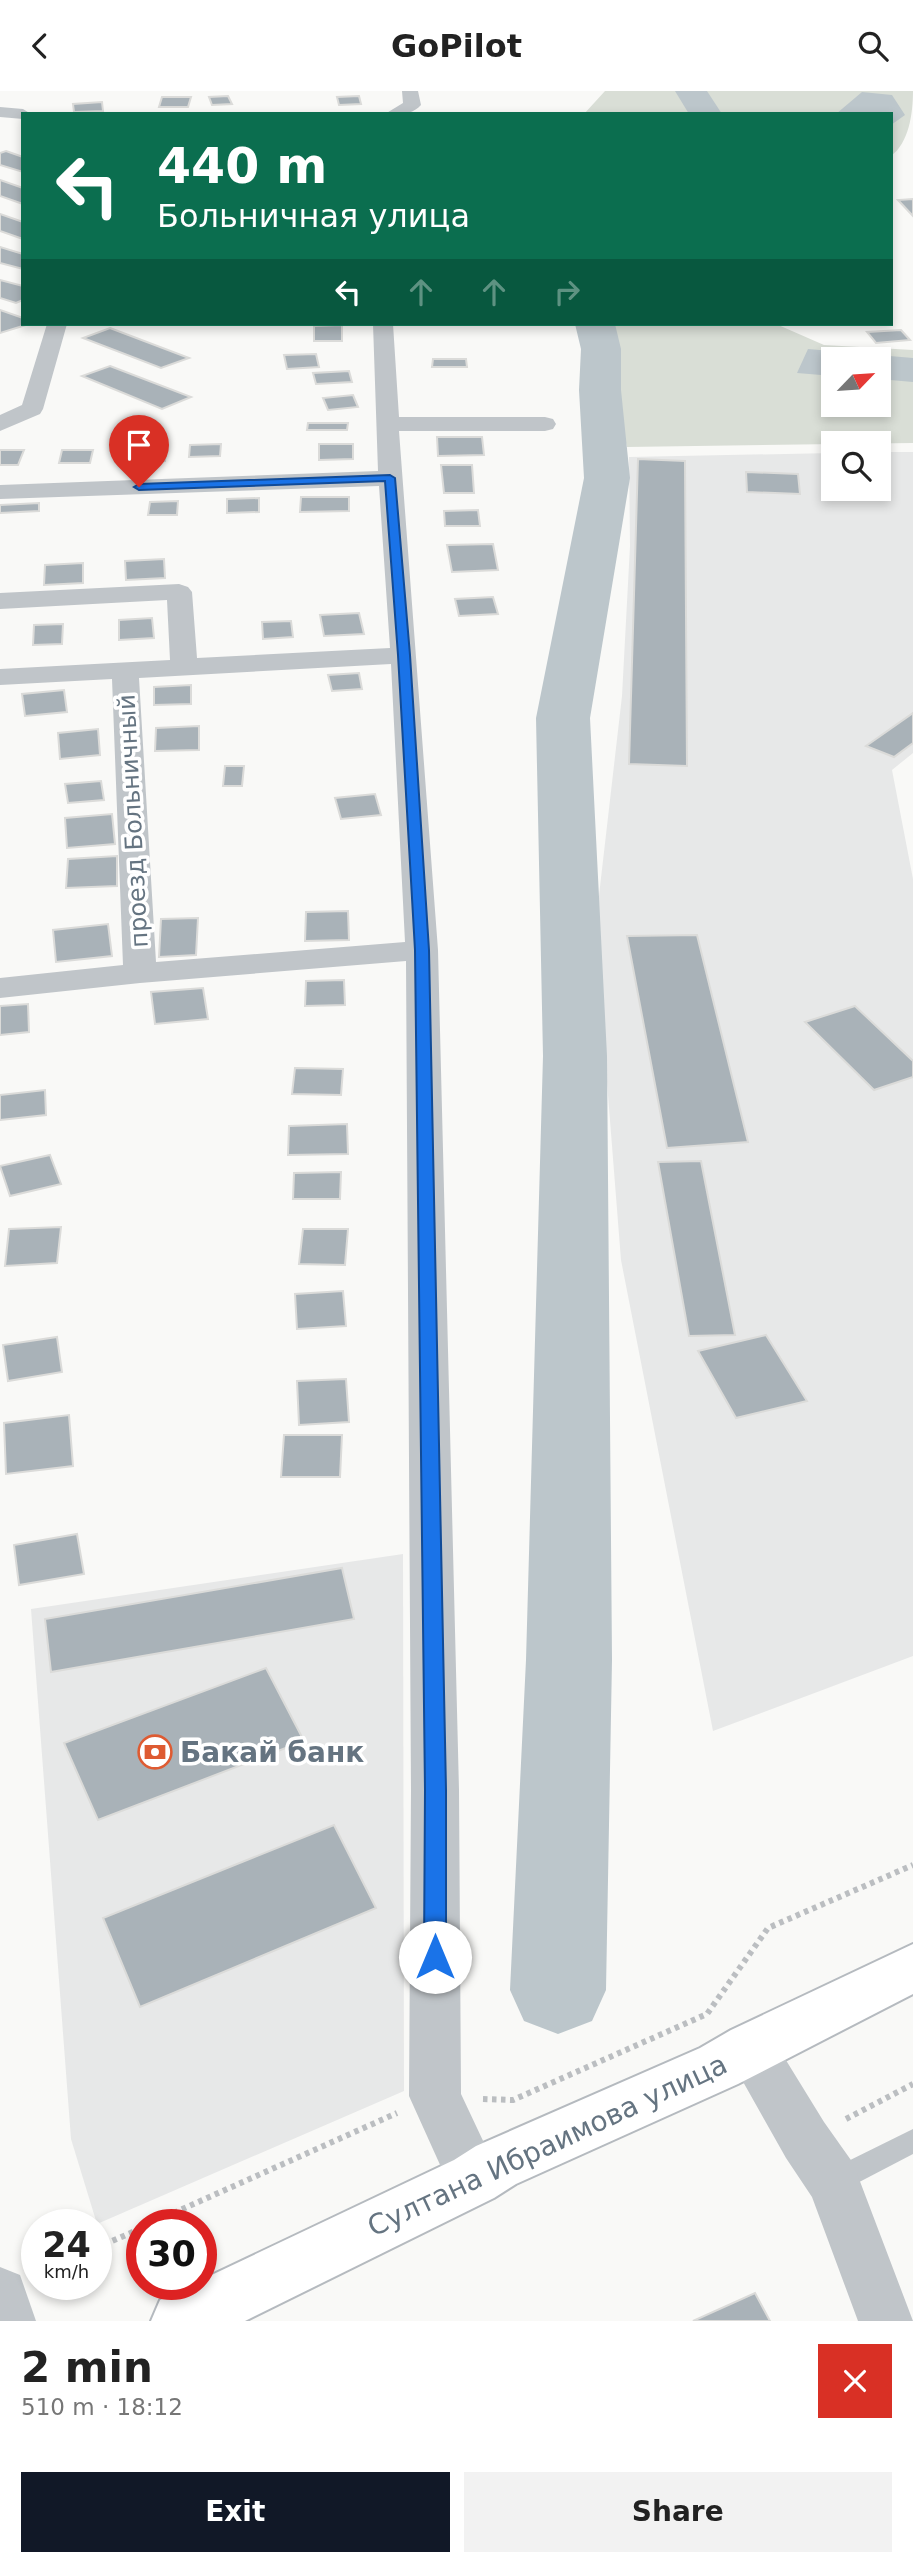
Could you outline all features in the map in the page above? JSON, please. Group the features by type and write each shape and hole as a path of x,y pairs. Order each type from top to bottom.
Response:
{"main road":[{"name":"Султана Ибраимова улица","path":"181,2321 485,2172 734,2057 913,1968"}],"street":[{"path":"397,112 412,105 410,91"},
{"path":"0,112 21,114"},
{"path":"1,424 32,409 56,326"},
{"path":"383,326 390,478 422,950 435,1790 435,2096 485,2172"},
{"path":"388,425 545,424"},
{"path":"0,492 390,478"},
{"path":"0,601 180,592 184,669"},
{"path":"0,677 404,655"},
{"name":"проезд Больничный","path":"125,670 140,973"},
{"name":"проезд Больничный","path":"0,988 140,973 422,950"},
{"path":"734,2057 819,2161 886,2321"},
{"path":"0,2295 8,2321"}],"lane":[{"path":"819,2161 913,2141"}],"path":[{"path":"183,2209 435,2096 513,2100 708,2014 768,1928 913,1865"},
{"path":"819,2161 913,2084"}],"shaded area":[{"path":"605,91 913,91 911,118 906,136 893,154 893,112 586,112"},
{"path":"862,92 892,95 905,115 893,124 893,112 838,112"},
{"path":"598,326 781,326 824,345 860,347 821,347 821,417 891,417 891,349 913,350 913,443 891,443 891,431 821,431 821,444 627,447"},
{"path":"808,349 821,350 821,375 797,373"},
{"path":"891,356 913,358 913,382 891,380"},
{"path":"891,452 913,452 913,753 892,770 913,879 913,1656 713,1731 621,1260 595,930 622,696 630,546 629,457 821,453 821,501 891,501"},
{"path":"403,1554 404,2091 132,2209 126,2209 112,2218 112,2209 92,2209 71,2139 31,1609"}],"building":[{"path":"228,96 232,104 212,105 209,97"},
{"path":"359,96 361,104 339,105 337,97"},
{"path":"162,97 191,97 188,107 159,107"},
{"path":"102,102 103,111 74,112 73,104"},
{"path":"6,151 21,156 21,171 0,165 0,153"},
{"path":"0,180 21,187 21,203 0,196"},
{"path":"913,199 913,216 898,200"},
{"path":"0,214 21,221 21,238 0,231"},
{"path":"0,247 21,253 21,268 0,263"},
{"path":"0,280 21,285 21,301 16,303 0,298"},
{"path":"0,310 21,317 23,326 0,333"},
{"path":"314,326 342,326 342,341 314,341"},
{"path":"110,328 189,358 161,368 83,338"},
{"path":"901,330 910,340 876,343 867,332"},
{"path":"316,354 319,367 287,369 284,355"},
{"path":"433,359 466,359 467,367 432,367"},
{"path":"110,366 191,397 162,409 82,376"},
{"path":"349,371 352,382 316,384 313,373"},
{"path":"353,395 358,407 328,410 323,398"},
{"path":"308,423 348,423 347,430 307,430"},
{"path":"437,437 482,437 484,455 438,456"},
{"path":"221,444 220,456 189,457 190,445"},
{"path":"319,444 353,444 353,459 319,460"},
{"path":"166,447 165,461 116,462 117,448"},
{"path":"0,450 24,450 18,465 0,465"},
{"path":"62,450 93,450 90,463 59,463"},
{"path":"638,459 685,461 687,766 629,764"},
{"path":"441,465 472,465 474,493 444,493"},
{"path":"746,472 798,474 800,494 747,492"},
{"path":"301,497 349,497 349,511 300,512"},
{"path":"259,498 259,512 227,513 227,499"},
{"path":"178,501 177,515 148,515 150,502"},
{"path":"39,503 39,511 0,513 0,505"},
{"path":"478,510 480,526 445,526 444,511"},
{"path":"493,544 498,570 452,572 447,545"},
{"path":"164,559 165,578 126,580 125,561"},
{"path":"83,563 83,583 44,585 45,565"},
{"path":"493,597 498,614 459,616 455,599"},
{"path":"359,613 364,634 324,636 320,615"},
{"path":"152,618 154,638 119,640 119,620"},
{"path":"291,621 293,637 263,639 262,622"},
{"path":"63,624 62,644 33,645 34,625"},
{"path":"359,673 362,689 332,691 328,675"},
{"path":"191,685 191,704 154,705 154,687"},
{"path":"64,690 67,712 25,716 22,694"},
{"path":"913,713 913,743 894,757 866,746"},
{"path":"199,726 199,750 155,751 156,728"},
{"path":"98,729 100,755 60,759 58,733"},
{"path":"225,766 244,766 242,786 223,786"},
{"path":"101,781 104,800 68,803 65,784"},
{"path":"375,794 381,815 341,819 335,798"},
{"path":"112,814 115,844 67,848 65,818"},
{"path":"117,856 117,886 66,888 68,859"},
{"path":"348,911 349,940 305,941 306,912"},
{"path":"198,918 196,955 159,957 161,919"},
{"path":"108,924 112,956 56,962 53,930"},
{"path":"697,935 748,1142 667,1148 627,936"},
{"path":"344,980 345,1005 305,1006 306,981"},
{"path":"203,988 208,1019 155,1024 151,992"},
{"path":"28,1004 29,1032 0,1035 0,1006"},
{"path":"855,1006 913,1061 913,1077 874,1090 805,1022"},
{"path":"295,1068 343,1069 341,1095 292,1094"},
{"path":"45,1090 46,1115 0,1120 0,1095"},
{"path":"347,1124 348,1154 288,1155 289,1126"},
{"path":"50,1155 61,1184 10,1196 0,1166"},
{"path":"701,1161 735,1335 689,1336 658,1162"},
{"path":"341,1172 340,1199 293,1199 294,1173"},
{"path":"61,1227 57,1263 5,1266 9,1229"},
{"path":"303,1229 348,1229 345,1265 299,1264"},
{"path":"343,1291 346,1326 297,1329 295,1294"},
{"path":"766,1335 807,1401 736,1418 698,1351"},
{"path":"57,1337 62,1372 8,1381 3,1345"},
{"path":"346,1379 349,1422 299,1425 297,1381"},
{"path":"69,1415 73,1466 6,1474 4,1423"},
{"path":"284,1435 342,1435 340,1477 281,1477"},
{"path":"77,1534 84,1574 19,1585 14,1545"},
{"path":"342,1568 354,1619 51,1672 45,1619"},
{"path":"266,1668 304,1741 98,1820 64,1743"},
{"path":"334,1825 376,1908 140,2007 103,1918"},
{"path":"755,2293 770,2321 693,2321"}],"waterway":[{"path":"691,91 705,112"},
{"path":"558,1990 569,1660 575,1056 563,718 607,478 600,390 601,349 595,326"}],"place":[{"name":"Бакай банк","path":"155,1752"}],"route":[{"path":"139,487 390,478 422,950 435,1790 435,1957"}]}
